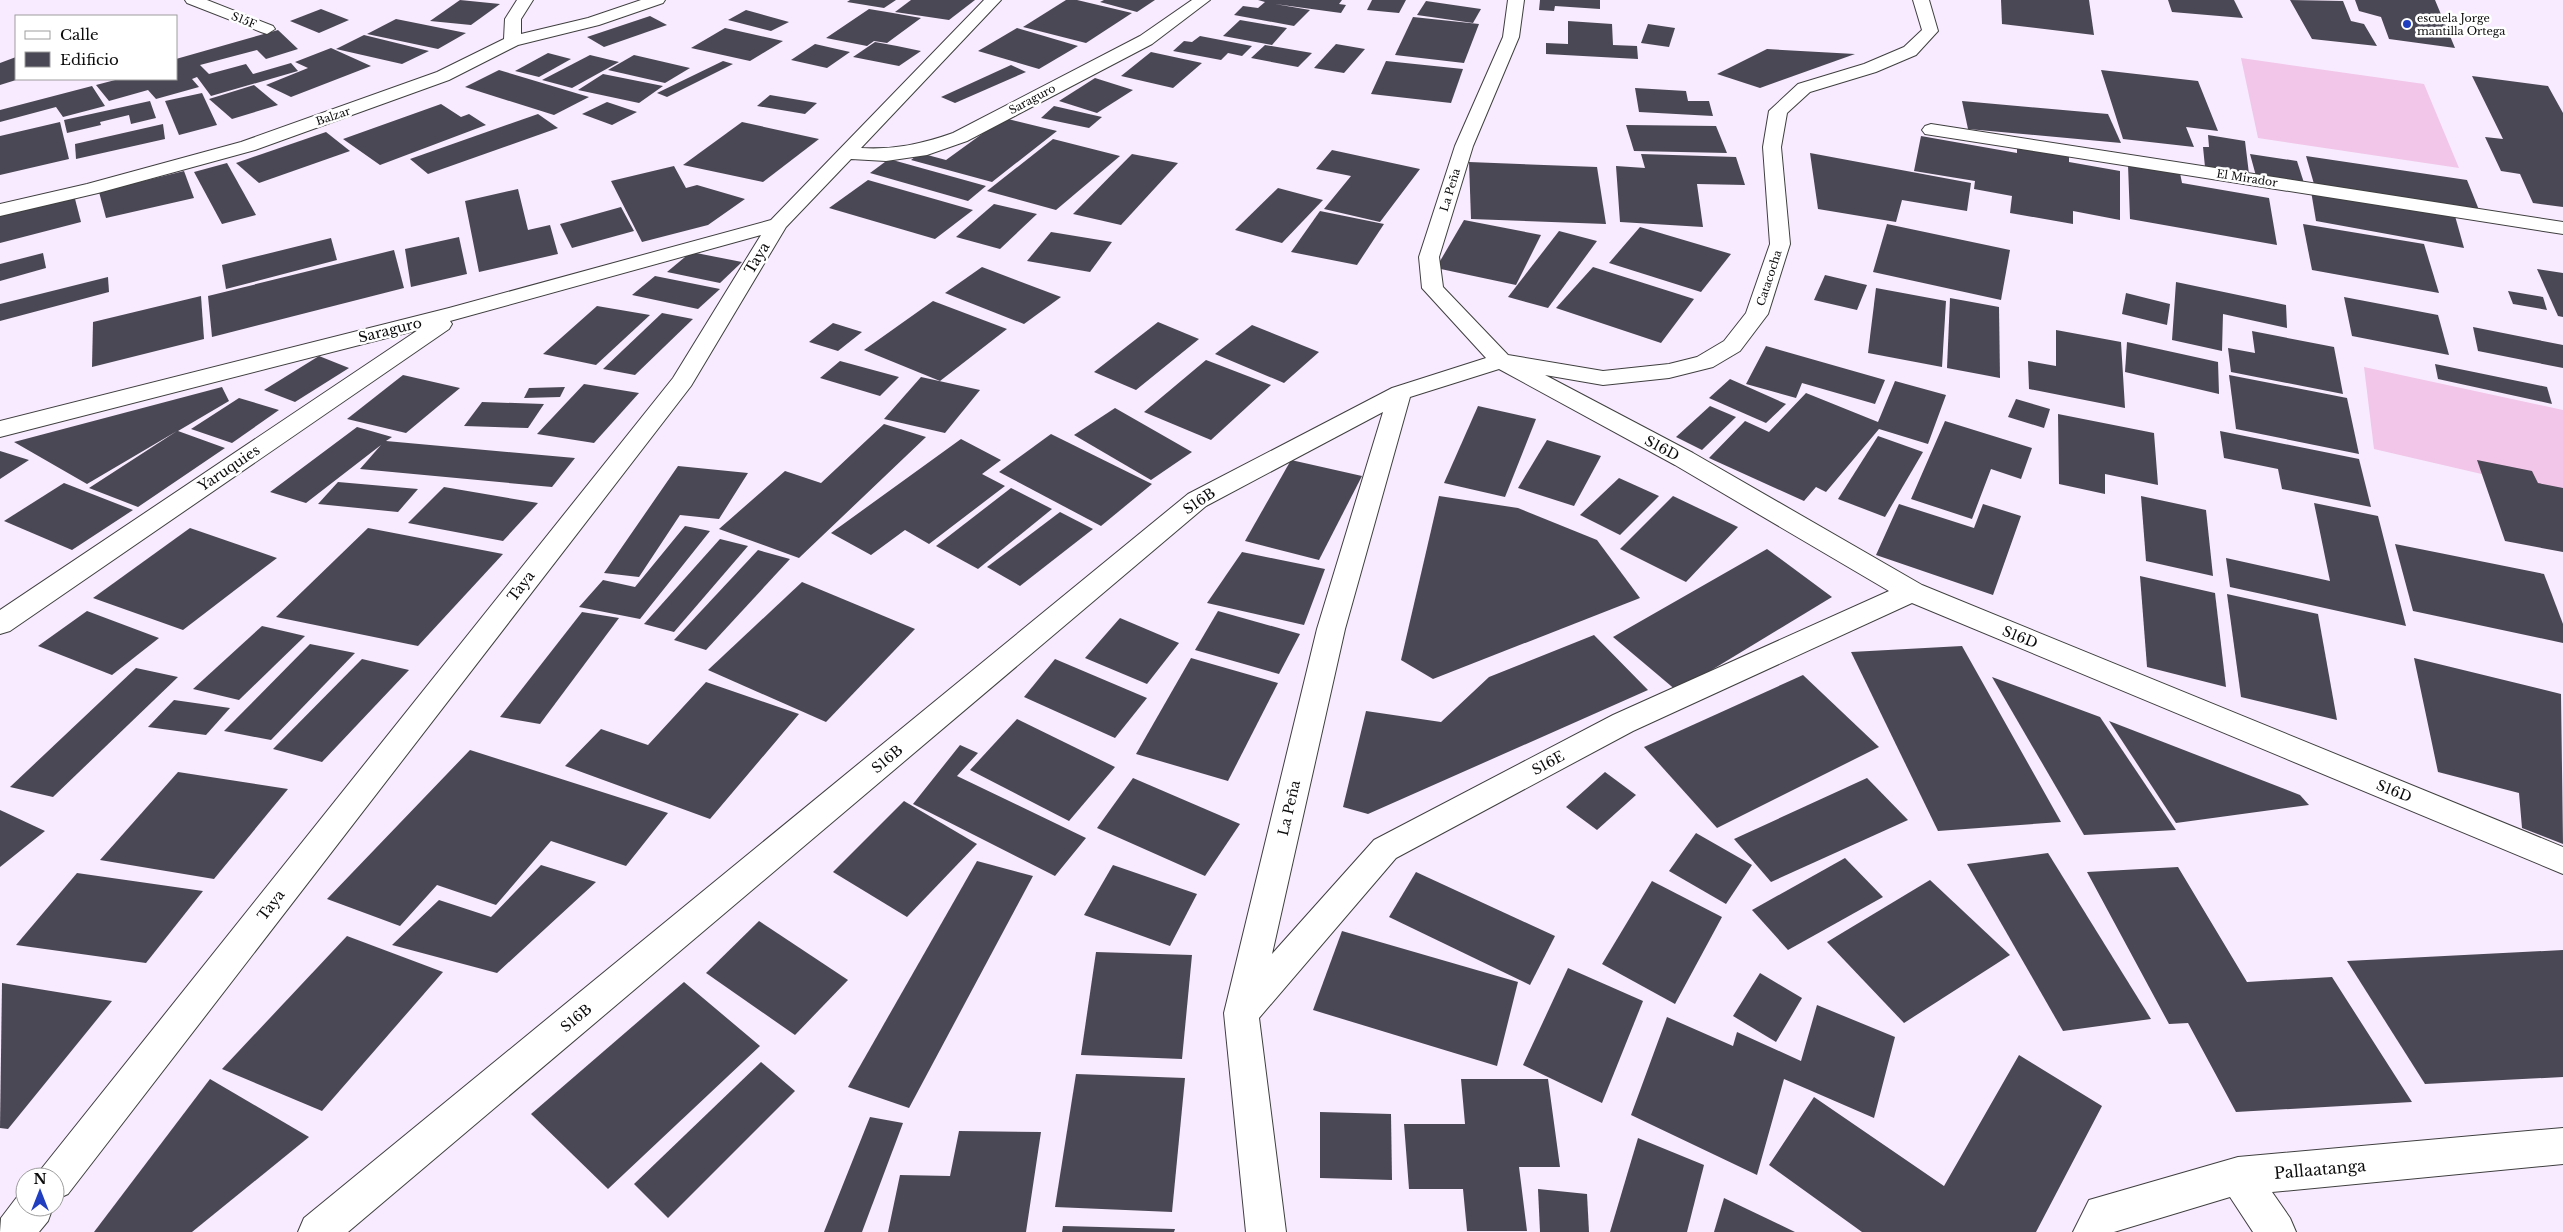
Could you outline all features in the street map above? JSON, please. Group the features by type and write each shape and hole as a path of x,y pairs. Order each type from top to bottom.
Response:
{"street":[{"name":"S15F","path":"194,0 266,29"},
{"path":"512,40 513,19 525,0"},
{"name":"Balzar","path":"0,210 91,189 248,146 443,76 512,40 593,22 657,0"},
{"name":"Taya","path":"65,1168 683,381 778,224 993,0"},
{"name":"Saraguro","path":"846,153 886,154 927,149 960,137 1146,40 1202,0"},
{"name":"La Peña","path":"1501,361 1433,288 1429,257 1464,146 1511,37 1516,0"},
{"name":"Catacocha","path":"1501,361 1603,378 1670,371 1705,362 1732,346 1757,314 1780,244 1772,147 1778,111 1804,88 1870,68 1910,51 1930,31 1921,0"},
{"name":"El Mirador","path":"1931,130 2563,228"},
{"name":"Saraguro","path":"0,429 457,313 778,224"},
{"name":"Yaruquies","path":"0,624 457,313"},
{"name":"S16B","path":"318,1232 1197,500 1400,393 1501,361"},
{"name":"S16D","path":"1501,361 1684,459 1912,592 2563,861"},
{"name":"La Peña","path":"1266,1232 1241,1013 1331,629 1400,393"},
{"name":"S16E","path":"1241,1013 1384,849 1623,723 1912,592"},
{"name":"Pallaatanga","path":"2093,1232 2103,1214 2238,1176 2563,1146"},
{"path":"2238,1176 2276,1232"},
{"path":"15,1232 26,1217"}],"shaded area":[{"path":"2241,58 2424,84 2459,168 2258,138"},
{"path":"2364,367 2563,410 2563,493 2374,449"}],"building":[{"path":"460,0 500,4 471,25 430,21"},
{"path":"850,0 896,0 884,8 847,2"},
{"path":"911,0 975,0 949,20 895,12"},
{"path":"1066,0 1077,0 1132,13 1086,43 1023,27"},
{"path":"1104,0 1155,0 1137,12 1100,2"},
{"path":"1258,0 1342,0 1339,4 1346,5 1341,13 1275,4 1310,10 1294,26 1234,15 1243,6 1258,8 1265,2"},
{"path":"1372,0 1406,0 1399,13 1367,10"},
{"path":"1540,0 1600,0 1600,9 1555,6 1554,11 1539,10"},
{"path":"2001,0 2089,0 2094,35 2002,24"},
{"path":"2168,0 2234,0 2243,18 2172,12"},
{"path":"2290,0 2343,1 2351,21 2364,24 2377,46 2312,39"},
{"path":"2355,0 2435,0 2455,48 2389,39 2381,17 2359,11"},
{"path":"1426,1 1481,9 1473,23 1417,15"},
{"path":"321,9 349,20 319,33 290,21"},
{"path":"869,9 921,18 887,43 874,41 867,46 826,38"},
{"path":"746,10 789,22 771,31 728,20"},
{"path":"650,16 667,25 604,47 587,37"},
{"path":"1413,17 1479,24 1464,63 1395,55"},
{"path":"396,19 466,33 438,49 367,34"},
{"path":"1240,20 1287,28 1272,45 1223,36"},
{"path":"1568,21 1612,24 1613,45 1637,46 1638,59 1546,54 1546,43 1568,44"},
{"path":"1648,24 1675,28 1669,47 1641,43"},
{"path":"725,28 783,41 750,61 691,48"},
{"path":"1017,28 1078,46 1039,69 978,51"},
{"path":"278,30 298,49 266,59 257,50 200,65 209,74 246,64 253,74 291,63 298,71 211,96 197,77 192,79 199,87 156,99 148,90 109,101 96,85 115,80 178,80 178,58"},
{"path":"364,35 429,51 402,64 336,49"},
{"path":"1200,36 1252,46 1242,56 1228,53 1221,60 1173,51 1184,41 1192,42"},
{"path":"875,42 921,51 899,66 853,57"},
{"path":"815,44 850,52 827,68 791,60"},
{"path":"1336,44 1365,49 1344,73 1314,68"},
{"path":"1265,45 1312,53 1298,67 1251,58"},
{"path":"331,48 371,66 291,97 266,85 308,68 295,62"},
{"path":"1767,49 1855,54 1760,88 1717,74"},
{"path":"1151,52 1202,63 1173,88 1121,76"},
{"path":"548,53 571,59 539,77 515,71"},
{"path":"590,55 619,62 572,88 542,80"},
{"path":"634,55 690,68 665,83 608,70"},
{"path":"15,57 16,80 0,85 0,63"},
{"path":"723,61 733,64 667,97 657,93"},
{"path":"1386,61 1463,69 1451,103 1371,94"},
{"path":"1011,65 1026,72 955,103 941,97"},
{"path":"499,70 589,97 554,115 465,87"},
{"path":"2101,70 2198,81 2218,131 2186,127 2194,147 2123,139"},
{"path":"603,74 663,86 639,103 578,90"},
{"path":"2472,76 2548,86 2563,113 2563,207 2533,203 2520,174 2501,171 2485,137 2503,139"},
{"path":"1095,78 1133,90 1097,113 1059,101"},
{"path":"254,85 278,105 232,119 209,99"},
{"path":"92,86 105,106 63,117 56,107 0,122 0,110"},
{"path":"1635,88 1686,91 1688,101 1709,101 1713,116 1639,112"},
{"path":"202,93 217,125 179,135 165,101"},
{"path":"770,95 817,103 805,114 757,106"},
{"path":"150,101 156,118 131,124 129,115 100,122 101,125 67,133 64,120"},
{"path":"1962,101 2108,114 2121,143 1968,129"},
{"path":"607,102 637,112 612,125 582,114"},
{"path":"441,104 461,117 469,114 486,125 380,165 343,139"},
{"path":"1054,106 1102,117 1089,128 1041,118"},
{"path":"538,114 558,128 428,174 410,159"},
{"path":"1004,118 1057,131 992,182 911,160 920,153 946,160"},
{"path":"60,122 69,159 0,175 0,136"},
{"path":"742,122 819,139 763,182 683,165"},
{"path":"163,124 165,139 76,159 75,144"},
{"path":"1626,125 1716,126 1727,153 1634,151"},
{"path":"326,132 350,151 259,183 236,163"},
{"path":"2208,135 2245,141 2249,174 2205,167 2203,147 2209,147"},
{"path":"1921,136 2017,153 2017,147 2069,157 2069,162 2120,171 2120,220 2073,211 2073,224 2010,213 2012,196 1974,189 1975,181 1914,171"},
{"path":"1053,139 1120,156 1056,210 987,191"},
{"path":"1332,150 1420,169 1380,222 1324,209 1351,176 1316,169"},
{"path":"1810,153 1971,183 1967,211 1902,200 1896,222 1818,209"},
{"path":"1132,154 1178,163 1121,225 1073,214"},
{"path":"1641,154 1736,157 1745,185 1697,184 1703,227 1620,222 1616,166 1645,168"},
{"path":"2250,154 2297,161 2304,183 2256,176"},
{"path":"2306,156 2467,180 2479,210 2314,184"},
{"path":"889,159 986,186 968,201 870,173"},
{"path":"1469,162 1597,167 1606,224 1471,219"},
{"path":"227,163 256,215 222,224 194,172"},
{"path":"2128,165 2180,173 2182,183 2269,198 2277,245 2130,219"},
{"path":"674,166 686,188 697,185 745,199 708,225 642,242 611,181"},
{"path":"184,171 194,198 106,218 99,192"},
{"path":"868,180 973,210 935,239 829,208"},
{"path":"1278,188 1323,200 1282,243 1235,230"},
{"path":"518,189 528,230 550,225 558,254 479,272 465,201"},
{"path":"2311,191 2455,216 2464,248 2316,221"},
{"path":"74,195 81,222 0,243 0,214"},
{"path":"994,204 1037,214 1000,249 956,237"},
{"path":"621,207 634,231 572,248 560,224"},
{"path":"1320,211 1384,224 1357,265 1291,252"},
{"path":"1464,220 1541,235 1516,285 1436,268"},
{"path":"1887,224 2010,250 2001,300 1873,272"},
{"path":"2303,224 2424,244 2439,293 2312,270"},
{"path":"1640,227 1731,254 1701,292 1609,263"},
{"path":"1559,231 1597,241 1548,308 1508,297"},
{"path":"1051,232 1112,242 1090,272 1027,261"},
{"path":"459,237 467,274 411,287 405,249"},
{"path":"331,238 337,260 226,289 222,265"},
{"path":"394,250 404,288 212,337 208,296"},
{"path":"691,252 742,262 720,283 667,272"},
{"path":"43,253 46,268 0,281 0,264"},
{"path":"982,267 1061,297 1024,324 945,293"},
{"path":"1593,267 1694,299 1661,343 1556,308"},
{"path":"2537,269 2563,273 2563,317 2558,316"},
{"path":"1825,275 1867,285 1857,310 1814,300"},
{"path":"655,276 720,289 698,309 632,295"},
{"path":"108,277 109,292 0,321 0,304"},
{"path":"2176,282 2286,305 2287,328 2223,314 2222,351 2172,340"},
{"path":"1876,288 1946,301 1942,367 1868,353"},
{"path":"2508,291 2543,297 2547,310 2513,304"},
{"path":"2126,293 2170,304 2167,325 2122,314"},
{"path":"201,296 204,339 92,367 93,322"},
{"path":"2344,297 2438,315 2449,355 2352,336"},
{"path":"1950,298 1999,307 2000,378 1947,368"},
{"path":"933,301 1007,329 940,381 864,350"},
{"path":"597,306 650,315 596,365 543,354"},
{"path":"662,313 693,319 635,375 603,369"},
{"path":"1158,322 1199,339 1136,390 1094,372"},
{"path":"833,323 862,332 838,351 809,342"},
{"path":"1252,325 1319,352 1284,383 1215,354"},
{"path":"2473,327 2563,345 2563,368 2478,351"},
{"path":"2056,330 2121,342 2125,408 2029,389 2028,361 2056,366"},
{"path":"2252,331 2334,347 2343,394 2231,372 2228,348 2255,353"},
{"path":"2127,342 2218,362 2219,394 2125,372"},
{"path":"1766,346 1885,380 1875,404 1802,383 1796,398 1746,384"},
{"path":"319,356 349,368 295,402 264,390"},
{"path":"1206,360 1271,385 1211,440 1144,412"},
{"path":"840,361 899,377 880,396 820,378"},
{"path":"2435,364 2547,387 2552,404 2438,379"},
{"path":"403,375 460,388 406,433 347,419"},
{"path":"2229,375 2347,398 2359,454 2236,429"},
{"path":"921,377 980,390 945,433 884,419"},
{"path":"1730,379 1786,404 1766,423 1709,398"},
{"path":"1895,381 1946,395 1928,444 1879,429 1826,492 1816,487 1804,501 1709,458 1745,421 1769,432 1806,393 1878,422"},
{"path":"584,384 639,393 594,443 537,434"},
{"path":"222,387 229,401 178,431 225,448 138,507 89,488 177,431 87,484 14,442"},
{"path":"565,387 560,397 524,398 529,388"},
{"path":"239,398 279,410 232,443 191,429"},
{"path":"2016,399 2050,409 2044,428 2008,417"},
{"path":"482,402 544,404 528,428 464,426"},
{"path":"1478,406 1536,419 1505,497 1444,483"},
{"path":"1710,406 1736,417 1702,450 1676,437"},
{"path":"1115,408 1192,452 1151,480 1074,435"},
{"path":"2058,414 2154,433 2158,485 2105,474 2105,494 2059,484"},
{"path":"1945,421 2032,448 2021,479 1991,469 1972,519 1911,499"},
{"path":"884,424 926,437 799,558 719,529 785,471 821,483"},
{"path":"357,427 392,437 386,441 575,458 552,487 360,469 381,445 306,503 270,492"},
{"path":"2220,431 2359,459 2371,507 2282,489 2278,469 2224,458"},
{"path":"1051,434 1152,484 1101,526 999,472"},
{"path":"1878,436 1923,452 1885,517 1838,499"},
{"path":"961,439 1001,460 982,474 1005,486 929,544 905,530 871,555 831,533"},
{"path":"1547,440 1601,456 1574,506 1518,488"},
{"path":"0,451 29,460 0,479"},
{"path":"1291,460 1362,476 1319,560 1245,541"},
{"path":"2477,460 2532,471 2538,483 2563,488 2563,552 2505,541"},
{"path":"678,466 748,473 719,519 680,515 639,577 604,573"},
{"path":"1619,478 1659,496 1620,535 1580,515"},
{"path":"338,482 418,489 398,512 318,504"},
{"path":"64,483 133,510 72,550 4,521"},
{"path":"444,487 538,503 503,541 408,523"},
{"path":"1011,488 1052,509 978,569 936,546"},
{"path":"1439,496 1518,508 1597,540 1640,598 1433,679 1401,660"},
{"path":"1673,496 1738,527 1686,582 1620,549"},
{"path":"2141,496 2206,510 2213,576 2146,561"},
{"path":"2314,503 2378,516 2406,626 2230,587 2226,558 2330,581"},
{"path":"1899,504 1974,528 1983,504 2021,516 1993,595 1876,555"},
{"path":"1060,512 1093,529 1020,586 987,567"},
{"path":"685,526 710,531 640,619 579,607 603,580 635,587"},
{"path":"190,528 277,558 183,630 93,598"},
{"path":"368,528 503,554 418,646 276,617"},
{"path":"720,539 748,546 674,632 644,624"},
{"path":"2395,544 2544,574 2563,624 2563,643 2413,611"},
{"path":"1767,549 1832,597 1677,691 1613,637"},
{"path":"758,550 790,559 706,650 674,640"},
{"path":"1242,552 1325,569 1304,625 1207,603"},
{"path":"2140,576 2215,593 2226,687 2147,667"},
{"path":"802,582 915,629 826,722 708,670"},
{"path":"2227,594 2318,614 2337,720 2241,697"},
{"path":"87,611 159,638 112,675 38,646"},
{"path":"1218,611 1300,634 1279,674 1195,650"},
{"path":"582,612 619,618 540,724 500,717"},
{"path":"1120,618 1179,643 1147,684 1085,658"},
{"path":"262,626 305,636 239,700 193,689"},
{"path":"1594,635 1648,690 1368,814 1343,807 1366,711 1441,722 1489,677"},
{"path":"310,644 355,653 271,740 224,731"},
{"path":"1962,646 2061,822 1938,831 1851,652"},
{"path":"1191,658 1278,683 1228,781 1136,754"},
{"path":"2414,658 2561,694 2563,844 2522,828 2519,793 2438,772"},
{"path":"362,659 409,670 322,762 273,749"},
{"path":"1055,659 1147,698 1115,738 1024,697"},
{"path":"136,668 178,677 53,797 10,787"},
{"path":"1803,675 1879,747 1717,828 1644,747"},
{"path":"1992,677 2100,717 2176,830 2084,835"},
{"path":"706,682 799,714 710,819 565,766 601,729 648,745"},
{"path":"174,700 230,708 206,735 148,727"},
{"path":"1017,719 1115,767 1069,821 970,770"},
{"path":"2109,721 2300,795 2309,805 2176,823"},
{"path":"960,745 978,753 957,776 1086,838 1055,876 913,804"},
{"path":"470,750 668,813 626,866 551,841 496,905 437,885 400,926 327,899"},
{"path":"178,772 288,789 214,879 100,860"},
{"path":"1605,772 1636,795 1597,830 1566,807"},
{"path":"1133,778 1240,824 1205,876 1097,828"},
{"path":"1867,778 1908,820 1771,882 1734,839"},
{"path":"904,801 977,844 907,917 833,872"},
{"path":"0,810 45,831 0,867"},
{"path":"1696,833 1752,865 1726,904 1669,871"},
{"path":"2048,853 2151,1019 2063,1031 1967,864"},
{"path":"1845,858 1883,897 1788,950 1752,910"},
{"path":"977,861 1033,876 909,1108 848,1087"},
{"path":"541,865 596,882 497,973 392,945 439,900 491,917"},
{"path":"1113,865 1197,894 1170,946 1084,915"},
{"path":"2178,867 2247,982 2332,977 2412,1102 2236,1112 2188,1023 2169,1024 2087,872"},
{"path":"1416,872 1555,936 1530,985 1389,917"},
{"path":"77,873 203,891 146,963 16,945"},
{"path":"1930,880 2010,955 1904,1023 1827,942"},
{"path":"1652,881 1722,917 1675,1004 1602,964"},
{"path":"759,921 848,980 795,1035 706,973"},
{"path":"1342,931 1518,982 1497,1066 1313,1010"},
{"path":"347,936 443,972 322,1111 222,1069"},
{"path":"2563,950 2563,1077 2425,1084 2347,961"},
{"path":"1096,952 1192,955 1182,1059 1081,1055"},
{"path":"1568,968 1643,1001 1602,1103 1523,1065"},
{"path":"1760,973 1802,998 1776,1042 1733,1016"},
{"path":"684,982 760,1046 608,1189 531,1114"},
{"path":"2,983 112,1001 8,1129 0,1128"},
{"path":"1817,1005 1895,1037 1874,1118 1784,1079 1757,1175 1631,1115 1667,1017 1733,1046 1737,1032 1801,1061"},
{"path":"2019,1055 2102,1106 2036,1232 1862,1232 1769,1165 1814,1097 1944,1186"},
{"path":"761,1062 795,1091 668,1218 634,1184"},
{"path":"1076,1074 1185,1078 1172,1212 1055,1207"},
{"path":"210,1079 309,1137 192,1232 94,1232"},
{"path":"1461,1079 1548,1079 1560,1167 1519,1167 1527,1231 1467,1231 1463,1189 1409,1189 1404,1124 1465,1124"},
{"path":"1320,1112 1391,1114 1392,1180 1320,1178"},
{"path":"870,1117 903,1123 862,1232 824,1232"},
{"path":"959,1131 1041,1132 1026,1232 888,1232 900,1175 950,1176"},
{"path":"1638,1138 1704,1165 1687,1232 1610,1232"},
{"path":"1538,1189 1587,1194 1589,1232 1540,1232"},
{"path":"1724,1198 1795,1232 1714,1232"},
{"path":"1063,1226 1175,1229 1174,1232 1062,1232"}],"place":[{"name":"escuela Jorge mantilla Ortega","path":"2407,24"}]}
